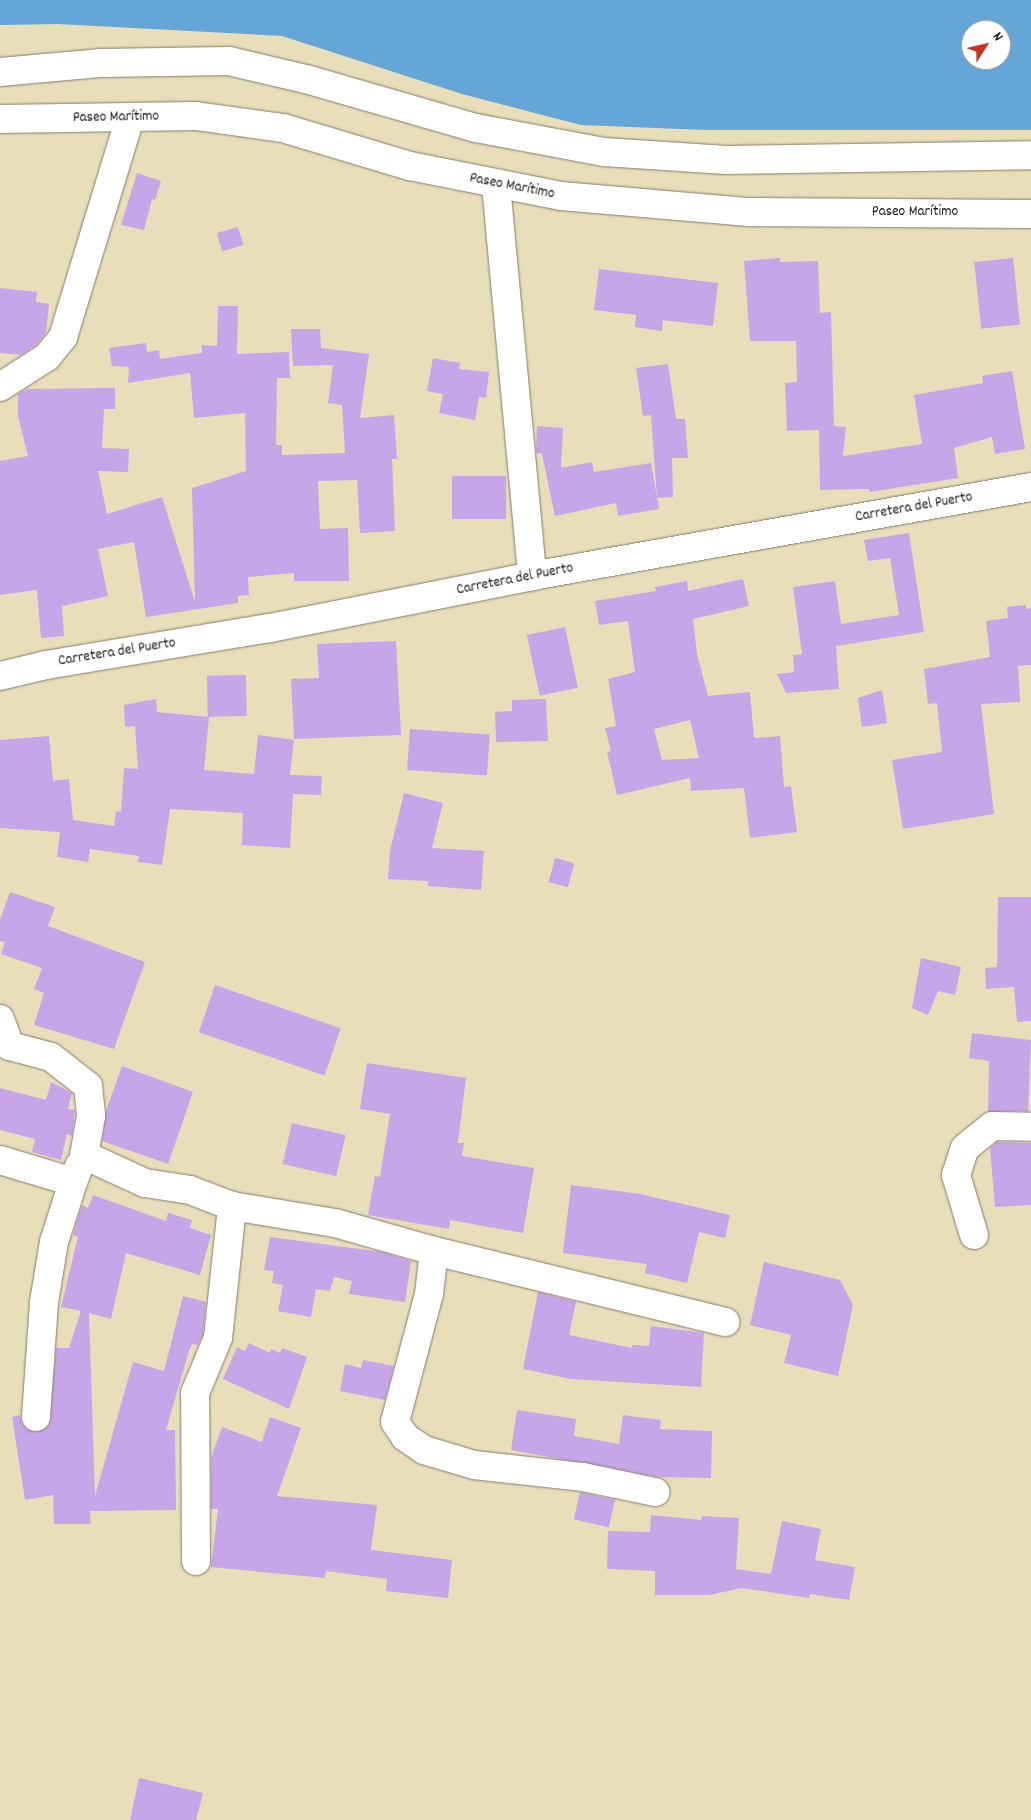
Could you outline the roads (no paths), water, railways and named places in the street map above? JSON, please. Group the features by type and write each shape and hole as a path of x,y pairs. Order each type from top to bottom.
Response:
{"street":[{"path":"0,72 100,63 229,61 306,78 476,128 604,152 726,160 1031,156"},
{"name":"Paseo Marítimo","path":"0,119 196,116 283,128 410,166 496,185 561,196 749,212 1031,214"},
{"path":"0,387 47,357 63,337 130,118"},
{"path":"496,185 532,576"},
{"name":"Carretera del Puerto","path":"0,676 532,576 1031,486"},
{"path":"0,1019 5,1052 51,1057 88,1086 91,1116 84,1155 73,1182 52,1251 44,1302 36,1417"},
{"path":"974,1235 956,1176 965,1148 992,1126 1031,1127"},
{"path":"84,1155 145,1183 190,1190 232,1206 336,1223 434,1251 725,1322"},
{"path":"0,1160 73,1182"},
{"path":"196,1561 195,1393 218,1338 232,1206"},
{"path":"434,1251 429,1294 395,1422 405,1437 424,1450 474,1465 583,1477 655,1492"}],"water":[{"path":"0,0 1031,0 1031,130 706,130 581,125 462,94 282,36 58,24 0,25"}]}
